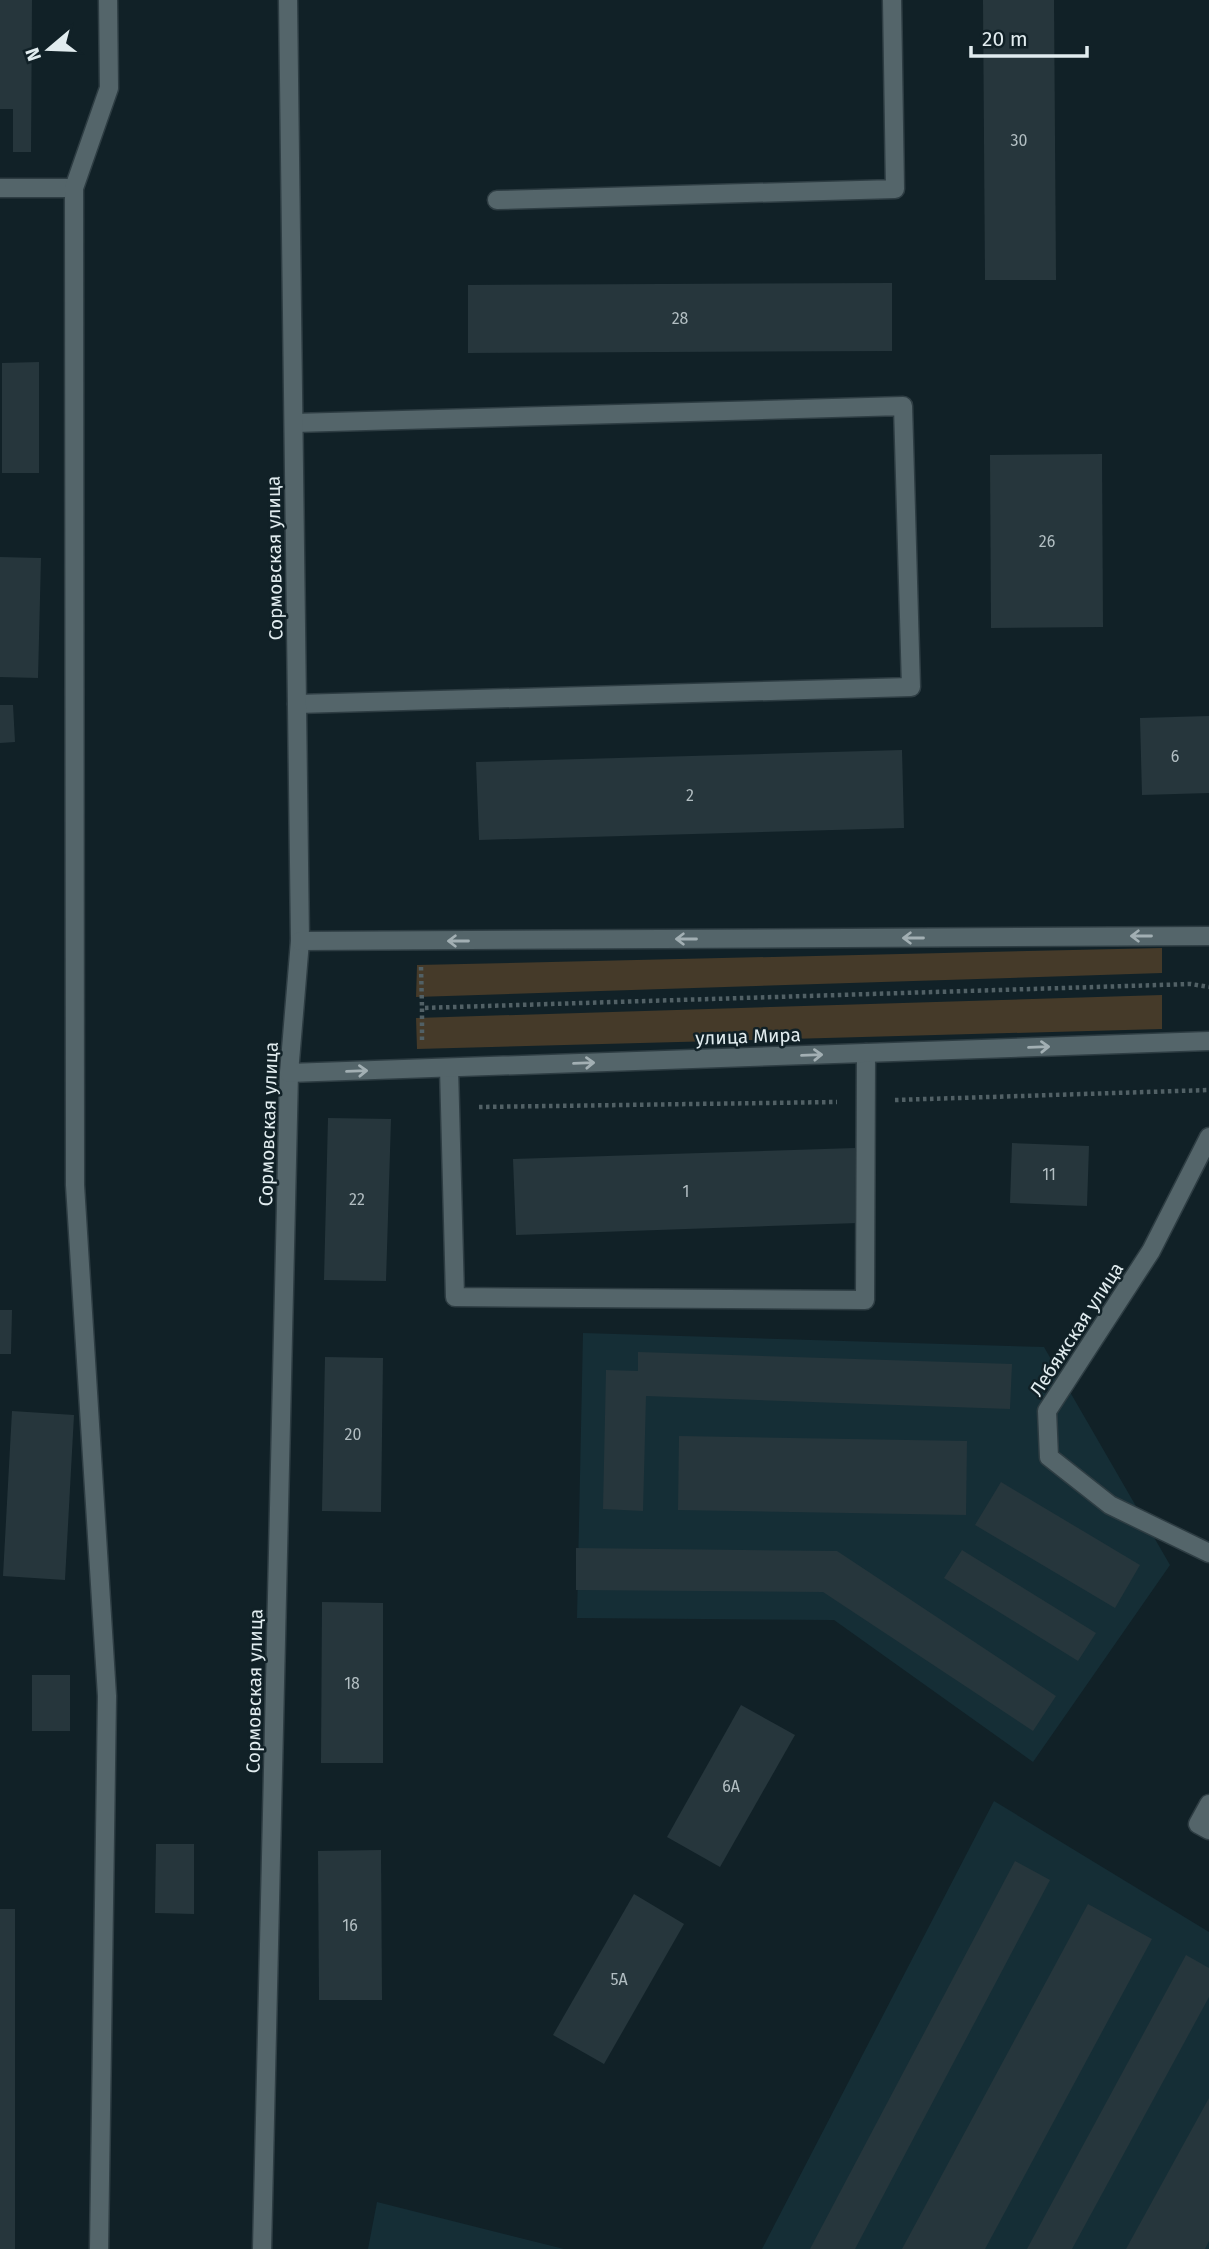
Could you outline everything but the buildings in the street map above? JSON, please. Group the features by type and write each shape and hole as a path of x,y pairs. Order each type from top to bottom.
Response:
{"street":[{"path":"99,2249 107,1696 75,1185 74,188 109,88 108,0"},
{"name":"Сормовская улица","path":"262,2249 289,1073 300,942 288,0"},
{"path":"497,200 895,189 892,0"},
{"path":"0,188 74,188"},
{"path":"294,423 903,406 911,687 297,704"},
{"path":"300,942 1209,936"},
{"name":"улица Мира","path":"289,1073 1209,1041"},
{"path":"449,1068 455,1297 865,1300 866,1053"},
{"name":"Лебяжская улица","path":"1209,1137 1151,1251 1047,1411 1049,1457 1110,1505 1209,1553"},
{"path":"1209,1804 1198,1824 1209,1830"}],"path":[{"path":"421,965 422,1048"},
{"path":"422,1008 1191,984 1209,987"},
{"path":"449,1108 866,1101 1209,1090"}],"shaded area":[{"path":"1162,948 1162,973 416,997 417,965"},
{"path":"1162,995 1162,1029 417,1049 416,1018"},
{"path":"583,1333 1044,1347 1170,1565 1033,1762 834,1620 577,1618"},
{"path":"994,1801 1209,1932 1209,2249 762,2249"},
{"path":"377,2202 564,2249 368,2249"}]}
